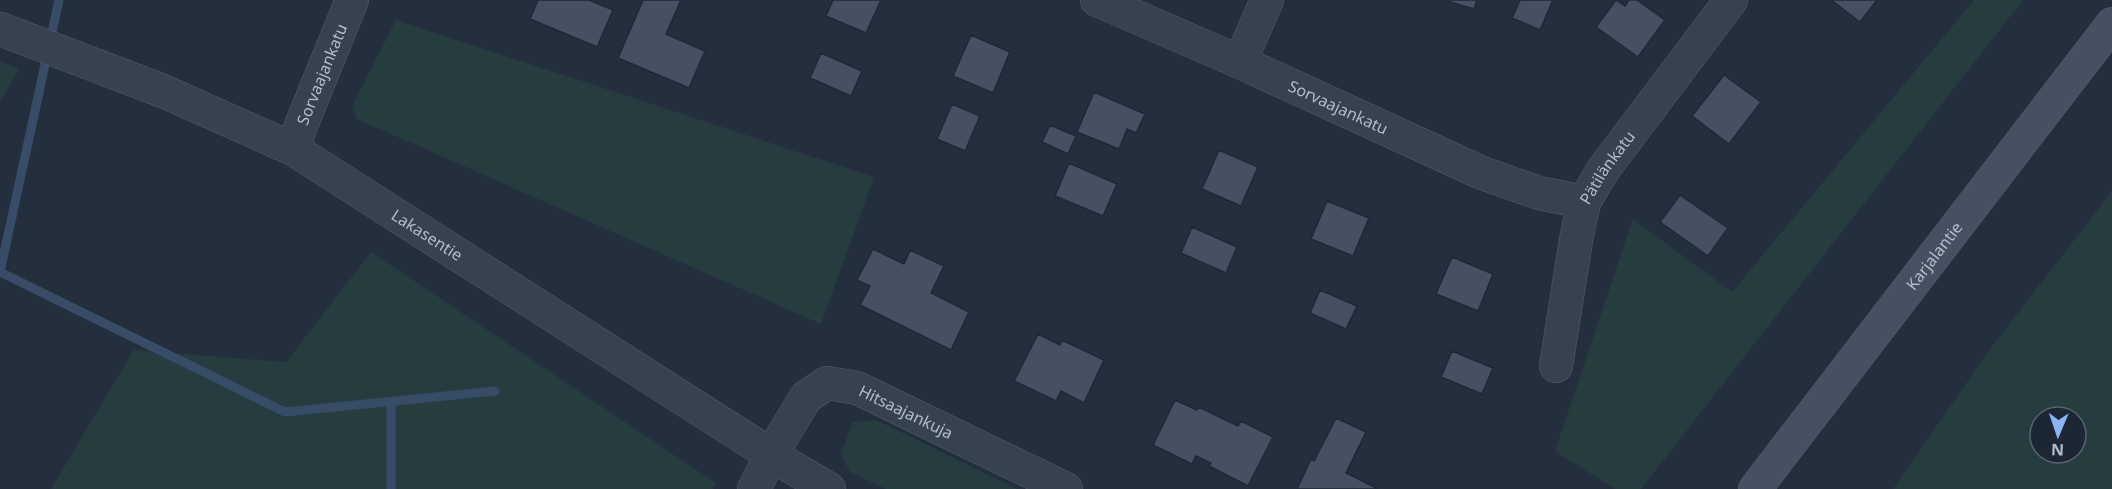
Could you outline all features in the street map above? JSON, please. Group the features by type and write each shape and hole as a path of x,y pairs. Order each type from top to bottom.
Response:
{"main road":[{"name":"Karjalantie","path":"1755,489 2112,24"}],"street":[{"name":"Sorvaajankatu","path":"293,149 352,0"},
{"name":"Sorvaajankatu","path":"1096,0 1240,62 1482,173 1539,193 1584,202"},
{"path":"1240,62 1267,0"},
{"name":"Pätilänkatu","path":"1556,366 1584,202 1603,170 1731,0"},
{"name":"Lakasentie","path":"0,29 163,91 293,149 771,455 830,489"},
{"name":"Hitsaajankuja","path":"754,489 771,455 806,397 827,383 857,388 1066,489"}],"green space":[{"path":"1974,0 2023,0 1641,489 1615,489 1555,451 1633,219 1732,292"},
{"path":"396,20 874,177 821,324 357,119 353,104"},
{"path":"0,61 19,69 0,102"},
{"path":"2112,191 2112,489 1893,489 1990,349"},
{"path":"371,252 716,483 713,489 51,489 134,350 286,362"},
{"path":"876,420 1017,489 886,489 850,472 841,454 853,422"}],"building":[{"path":"538,0 589,0 613,10 597,47 530,19"},
{"path":"643,0 681,0 666,34 705,51 689,88 618,58"},
{"path":"833,0 881,0 866,33 826,16"},
{"path":"1450,0 1477,0 1474,9 1450,2"},
{"path":"1520,0 1553,0 1540,30 1512,18"},
{"path":"1616,0 1625,6 1629,0 1637,0 1665,20 1638,57 1596,27"},
{"path":"1831,0 1877,0 1860,22"},
{"path":"971,35 1010,52 993,93 953,76"},
{"path":"821,53 862,71 851,96 810,78"},
{"path":"1724,75 1761,102 1729,144 1692,116"},
{"path":"1094,92 1145,114 1136,133 1127,129 1119,149 1077,132"},
{"path":"952,104 980,116 965,151 937,139"},
{"path":"1050,125 1076,136 1068,154 1042,142"},
{"path":"1219,150 1258,167 1241,206 1202,189"},
{"path":"1069,163 1117,184 1103,216 1055,196"},
{"path":"1680,195 1728,228 1708,256 1660,222"},
{"path":"1327,201 1369,218 1353,256 1311,239"},
{"path":"1192,227 1237,247 1226,273 1181,253"},
{"path":"873,249 904,264 910,250 944,266 931,293 969,312 951,350 860,305 870,286 857,280"},
{"path":"1452,257 1493,274 1478,311 1436,294"},
{"path":"1320,290 1357,306 1346,329 1310,313"},
{"path":"1038,334 1060,345 1062,340 1104,360 1084,403 1061,391 1056,401 1014,381"},
{"path":"1452,351 1493,368 1482,394 1441,377"},
{"path":"1175,400 1197,410 1199,407 1238,426 1241,421 1273,437 1248,486 1209,466 1211,463 1196,456 1192,464 1153,445"},
{"path":"1336,418 1366,432 1346,473 1378,489 1297,489 1311,459 1314,461"}],"waterway":[{"path":"0,272 59,0"},
{"path":"0,272 285,412 495,391"},
{"path":"391,402 391,489"}]}
